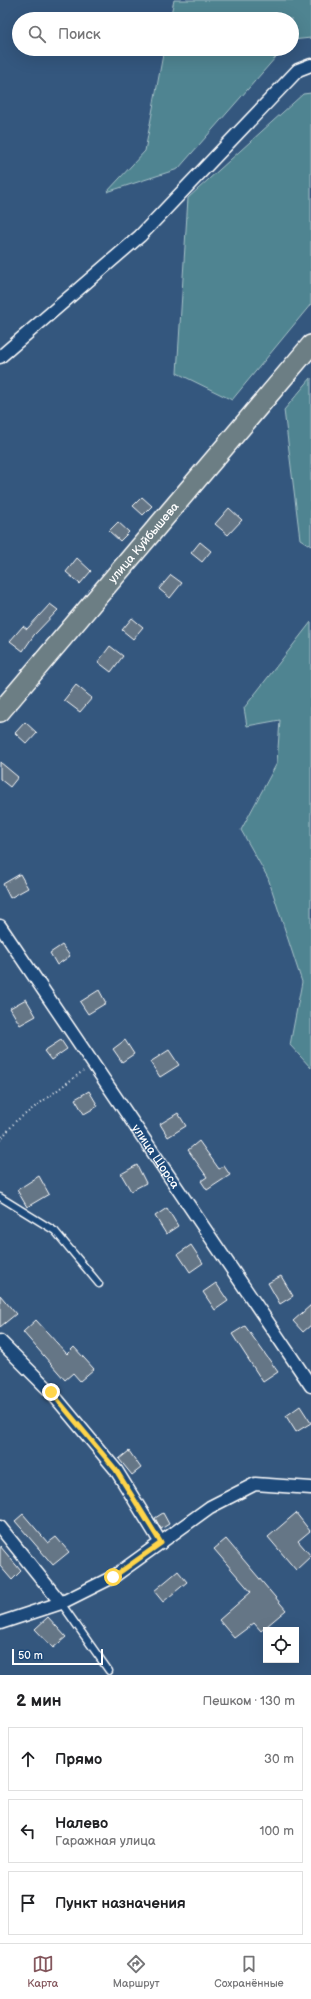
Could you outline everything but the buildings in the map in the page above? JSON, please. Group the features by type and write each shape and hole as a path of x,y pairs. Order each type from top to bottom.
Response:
{"highway":[{"name":"улица Куйбышева","path":"0,712 311,345"}],"street":[{"path":"0,357 140,236 298,70 311,65"},
{"name":"улица Щорса","path":"0,926 311,1386"},
{"path":"0,1342 51,1392 116,1470 161,1543"},
{"path":"0,1624 61,1603 113,1577 210,1507 255,1484 311,1488"},
{"path":"0,1527 61,1603"}],"lane":[{"path":"0,1197 55,1231 99,1284"},
{"path":"61,1603 109,1671"}],"path":[{"path":"0,1140 16,1121 93,1063"}],"green space":[{"path":"174,0 311,0 311,38 299,39 299,12 171,12"},
{"path":"163,56 277,56 178,169 107,192 145,151"},
{"path":"311,93 311,304 232,400 177,373 188,198 303,94"},
{"path":"311,378 311,546 300,539 284,410"},
{"path":"311,622 311,1068 290,1045 302,982 268,878 241,830 277,763 280,720 247,726 244,708"}],"route":[{"path":"51,1392 116,1470 161,1543 113,1577"}]}
